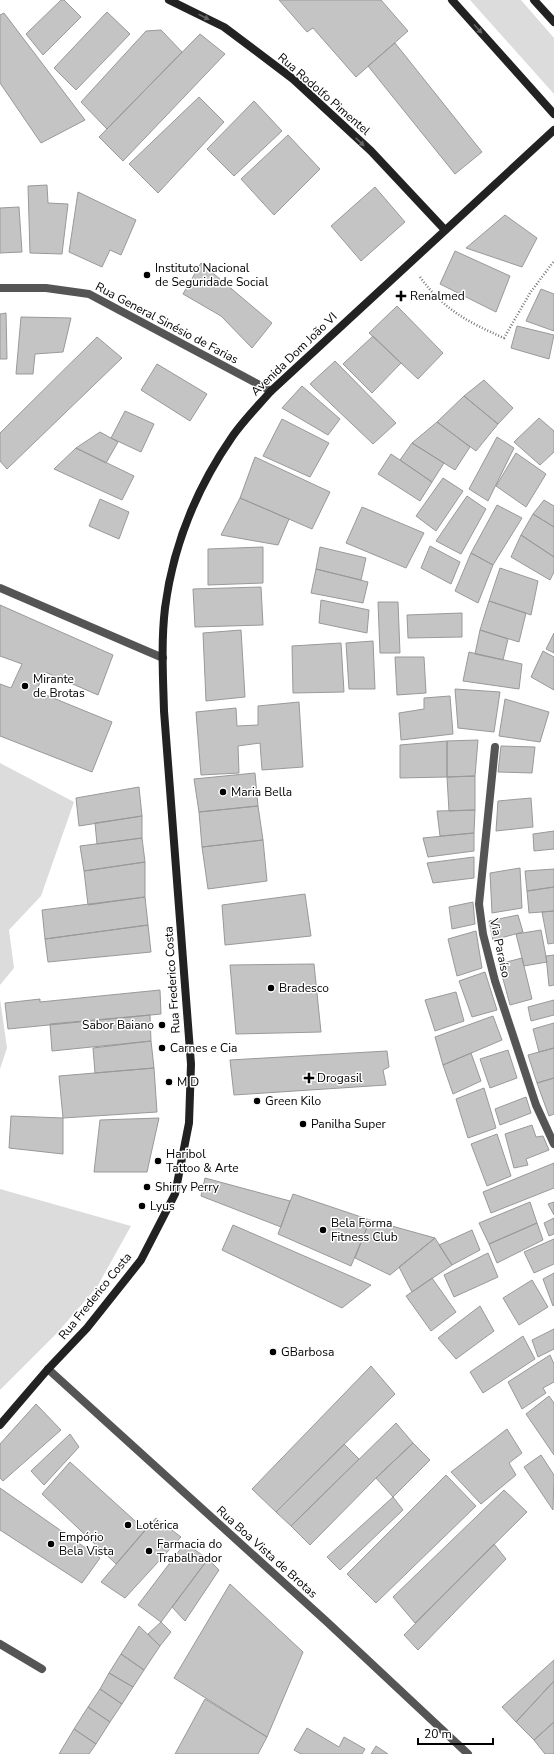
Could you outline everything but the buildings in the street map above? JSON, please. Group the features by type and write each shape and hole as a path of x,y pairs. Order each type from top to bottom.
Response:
{"main road":[{"name":"Rua Rodolfo Pimentel","path":"169,0 224,27 293,79 371,151 445,230"},
{"path":"452,0 554,114"},
{"path":"534,0 554,22"},
{"name":"Avenida Dom João VI","path":"164,711 162,658 165,608 174,557 187,516 232,436 271,391 409,262 554,130"},
{"name":"Rua Frederico Costa","path":"0,1425 48,1369 87,1328 141,1260 175,1194 189,1123 191,1064 164,711"}],"street":[{"name":"Rua General Sinésio de Farias","path":"0,288 46,288 89,294 271,391"},
{"path":"0,588 162,658"},
{"name":"Via Paraíso","path":"495,747 479,904 483,934 495,981 536,1105 554,1144"},
{"name":"Rua Boa Vista de Brotas","path":"48,1369 326,1621 468,1754"},
{"path":"0,1644 42,1669"}],"path":[{"path":"409,262 432,294 465,320 504,338 530,293 554,261"}],"shaded area":[{"path":"470,0 521,0 554,38 554,94"},
{"path":"0,763 74,802 41,896 9,930 14,968 0,985"},
{"path":"0,999 7,1048 0,1069"},
{"path":"0,1189 131,1226 97,1287 57,1333 0,1390"}],"place":[{"name":"Instituto Nacional de Seguridade Social","path":"147,275"},
{"name":"Renalmed","path":"401,296"},
{"name":"Mirante de Brotas","path":"25,686"},
{"name":"Maria Bella","path":"223,792"},
{"name":"Bradesco","path":"271,988"},
{"name":"Sabor Baiano","path":"162,1025"},
{"name":"Carnes e Cia","path":"162,1048"},
{"name":"Drogasil","path":"309,1078"},
{"name":"M D","path":"169,1082"},
{"name":"Green Kilo","path":"257,1101"},
{"name":"Panilha Super","path":"303,1124"},
{"name":"Haribol Tattoo & Arte","path":"158,1161"},
{"name":"Shirry Perry","path":"147,1187"},
{"name":"Lyus","path":"142,1206"},
{"name":"Bela Forma Fitness Club","path":"323,1230"},
{"name":"GBarbosa","path":"273,1352"},
{"name":"Lotérica","path":"128,1525"},
{"name":"Empório Bela Vista","path":"51,1544"},
{"name":"Farmacia do Trabalhador","path":"149,1551"}]}
